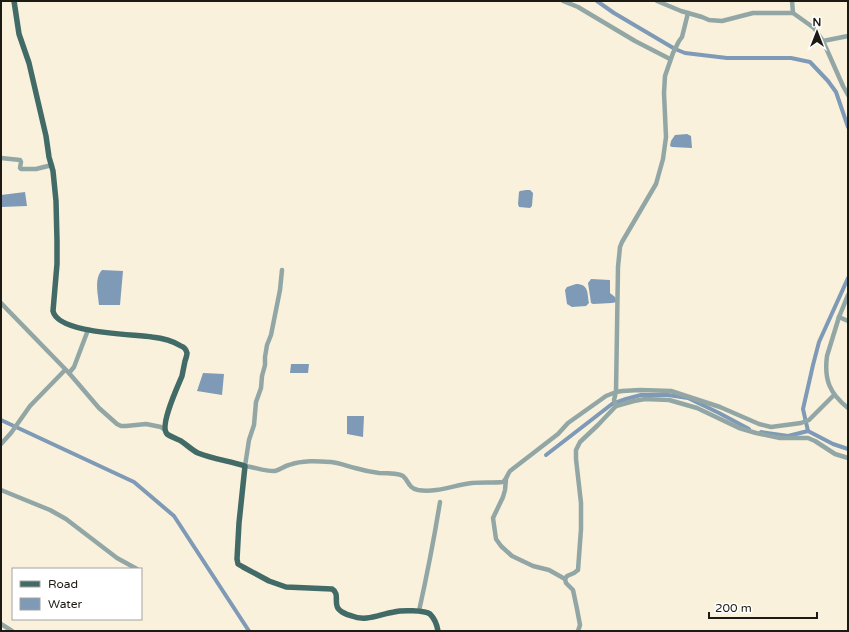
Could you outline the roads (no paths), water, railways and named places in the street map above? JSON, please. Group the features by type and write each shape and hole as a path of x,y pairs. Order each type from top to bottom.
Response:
{"main road":[{"path":"14,1 19,34 29,63 53,171 57,236 54,314 59,320 88,330 158,338 177,344 186,349 187,355 182,375 170,406 165,430 167,434 196,452 205,456 245,466 239,523 238,564 269,581 286,587 332,589 336,594 337,606 340,610 353,617 367,618 394,611 419,611 430,614 435,620 438,631"}],"street":[{"path":"563,1 578,7 635,41 670,59"},
{"path":"657,1 709,20 722,21 753,13 792,13 814,28 823,41 848,95"},
{"path":"792,1 792,13"},
{"path":"565,579 567,576 578,570 580,553 581,503 576,450 580,442 598,425 615,403 618,267 620,247 656,184 666,137 664,93 666,76 670,59 682,37 688,13"},
{"path":"823,41 848,36"},
{"path":"1,158 20,160 21,169 36,169 52,165"},
{"path":"282,270 280,290 271,335 267,345 261,388 256,402 254,424 245,466 273,471 290,464 301,462 316,461 345,464 353,468 403,476 410,486 414,489 420,490 447,489 473,483 503,482 506,479"},
{"path":"848,296 826,356 827,380 834,396 848,408"},
{"path":"1,303 99,408 117,424 121,426 146,424 161,427 165,430"},
{"path":"839,318 848,321"},
{"path":"1,444 11,433 30,406 74,367 88,330"},
{"path":"578,631 580,625 573,590 566,583 565,579 549,570 532,566 512,556 496,539 493,518 503,498 506,479 510,471 558,434 568,423 606,396 622,390 671,392 720,407 760,424 771,427 801,423 809,420 834,396"},
{"path":"615,403 645,399 669,400 697,408 740,428 756,433 780,438 808,438 835,454 848,458"},
{"path":"1,490 66,518 118,558 134,568"},
{"path":"419,611 440,502"},
{"path":"1,624 12,631"}],"water":[{"path":"687,134 691,136 692,148 670,146 675,135"},
{"path":"530,190 533,193 532,206 530,208 519,207 518,204 519,192"},
{"path":"25,192 27,206 1,207 1,195"},
{"path":"102,270 123,271 120,305 99,305 97,282"},
{"path":"591,279 610,280 610,293 615,297 617,302 591,303 588,283"},
{"path":"580,284 587,290 589,303 586,306 572,307 567,304 565,290 567,287"},
{"path":"291,364 309,364 308,373 290,373"},
{"path":"203,373 224,374 222,395 197,391"},
{"path":"347,416 364,416 363,437 347,434"}],"waterway":[{"path":"597,1 614,13 675,49 685,53 727,58 791,58 810,62 836,92 848,127"},
{"path":"808,431 803,409 819,342 848,278"},
{"path":"546,455 612,404 641,395 668,395 688,398 749,429"},
{"path":"1,420 134,482 174,516 249,631"},
{"path":"761,432 788,436 808,431 833,444 848,449"}]}
